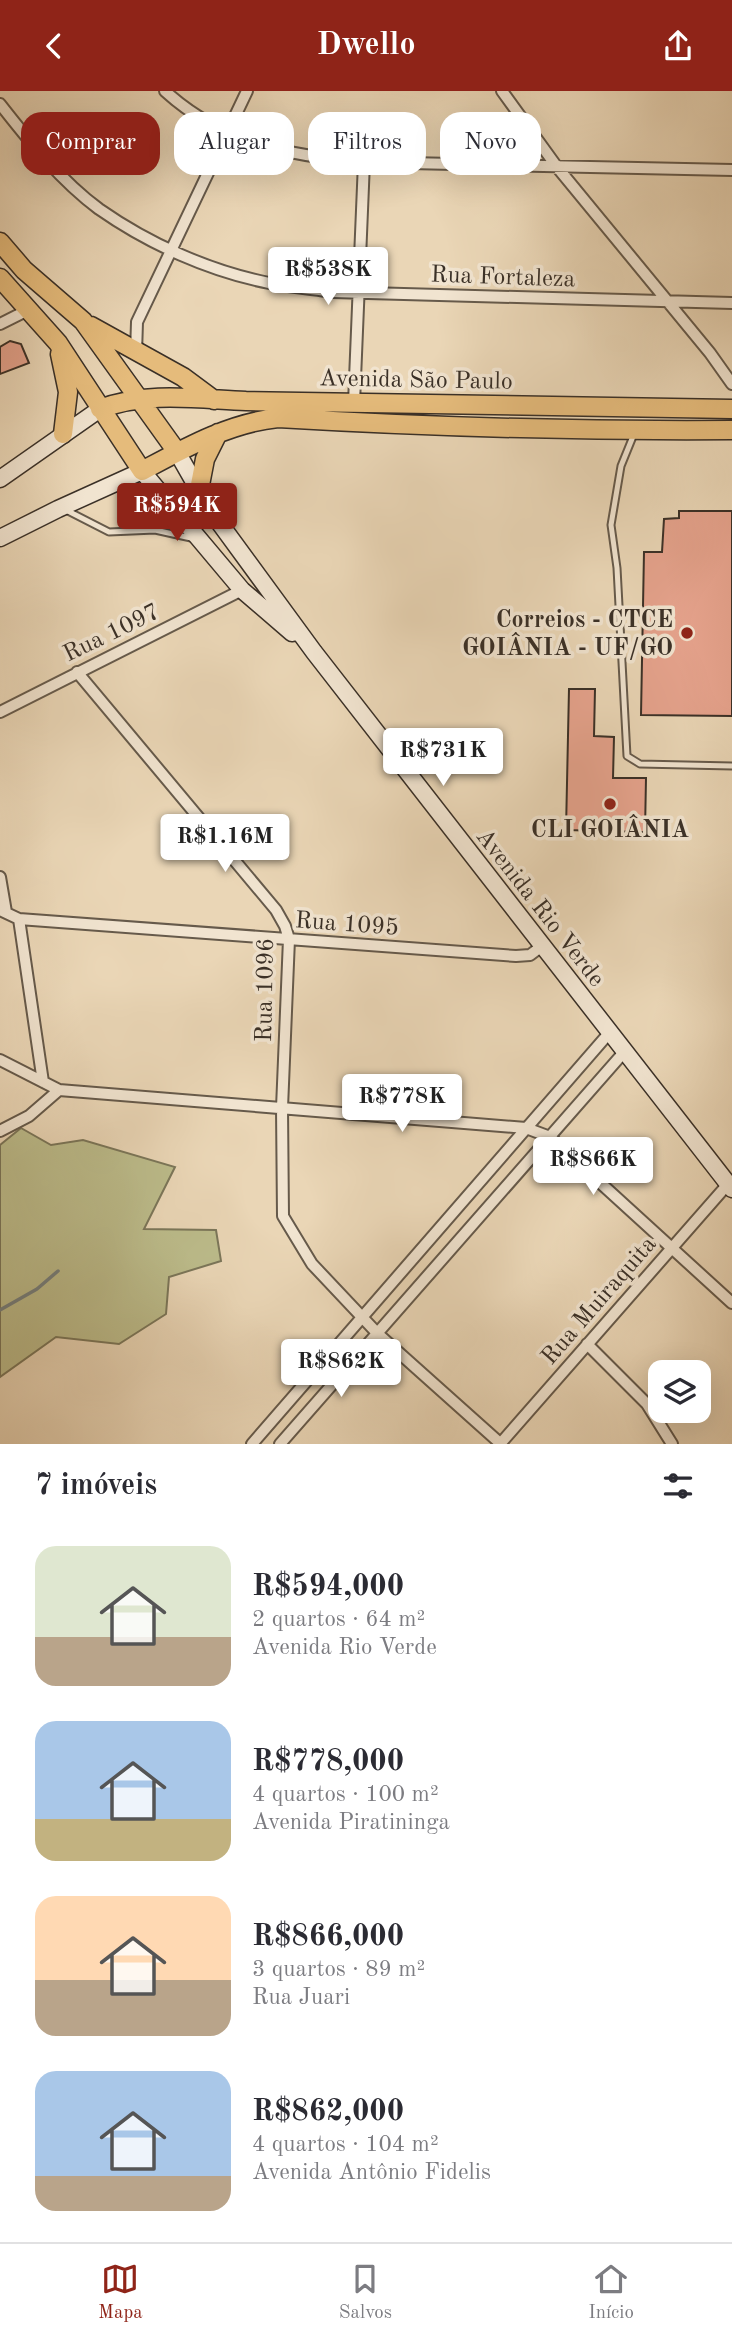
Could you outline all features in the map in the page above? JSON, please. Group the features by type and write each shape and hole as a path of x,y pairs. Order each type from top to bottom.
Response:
{"main road":[{"path":"0,242 24,270 83,321 183,377 214,400"},
{"path":"0,278 58,343 142,471"},
{"path":"83,321 177,452"},
{"path":"58,343 68,392 63,434"},
{"name":"Avenida São Paulo","path":"100,409 139,398 732,409"},
{"name":"Avenida São Paulo","path":"142,471 218,433 261,419 636,431 732,430"},
{"path":"709,430 732,424"},
{"path":"199,491 205,459 218,433"}],"street":[{"path":"165,91 193,112"},
{"path":"238,112 247,91"},
{"path":"502,91 557,167 732,384"},
{"name":"Rua Fortaleza","path":"0,104 58,172 97,207 134,231 215,269 269,283 333,292 732,303"},
{"path":"426,164 732,170"},
{"path":"136,353 137,322 208,175"},
{"path":"354,403 363,175"},
{"path":"0,324 29,310"},
{"path":"0,479 100,409"},
{"name":"Avenida Rio Verde","path":"177,452 199,491 245,559 314,652 730,1186"},
{"path":"0,538 142,471"},
{"name":"Avenida Rio Verde","path":"142,471 242,590 314,652"},
{"name":"Rua 1097","path":"0,712 242,590"},
{"name":"Rua 1096","path":"77,672 276,910 285,926 289,939 282,1108 283,1216 312,1264 361,1316"},
{"path":"0,877 3,911 19,919 43,1082"},
{"name":"Rua 1095","path":"19,919 516,956 530,954 542,946"},
{"path":"252,1444 610,1032"},
{"path":"280,1444 625,1051"},
{"path":"0,1060 59,1090 526,1128 550,1137 732,1303"},
{"path":"0,1131 29,1116 59,1090"},
{"name":"Rua Muiraquita","path":"501,1444 672,1247 730,1186"},
{"path":"361,1316 501,1444"},
{"path":"587,1344 647,1404 672,1444"}],"lane":[{"path":"636,431 621,466 611,525 617,568 627,756 640,764 732,766"},
{"path":"61,507 109,532 155,530 198,539"}],"green space":[{"path":"21,1128 51,1145 83,1140 175,1167 144,1229 216,1230 221,1261 169,1277 166,1314 119,1344 56,1337 0,1377 0,1145"}],"building":[{"path":"10,341 21,344 29,363 0,374 0,347"},
{"name":"Correios - CTCE GOIÂNIA - UF/GO","path":"679,511 732,511 732,716 641,715 644,552 662,552 664,519 679,518"},
{"path":"569,689 595,689 594,736 614,737 613,778 646,778 645,832 566,830"}],"waterway":[{"path":"0,1310 37,1289 58,1271"}],"place":[{"name":"Correios - CTCE GOIÂNIA - UF/GO","path":"687,633"},
{"name":"CLI GOIÂNIA","path":"610,804"}]}
